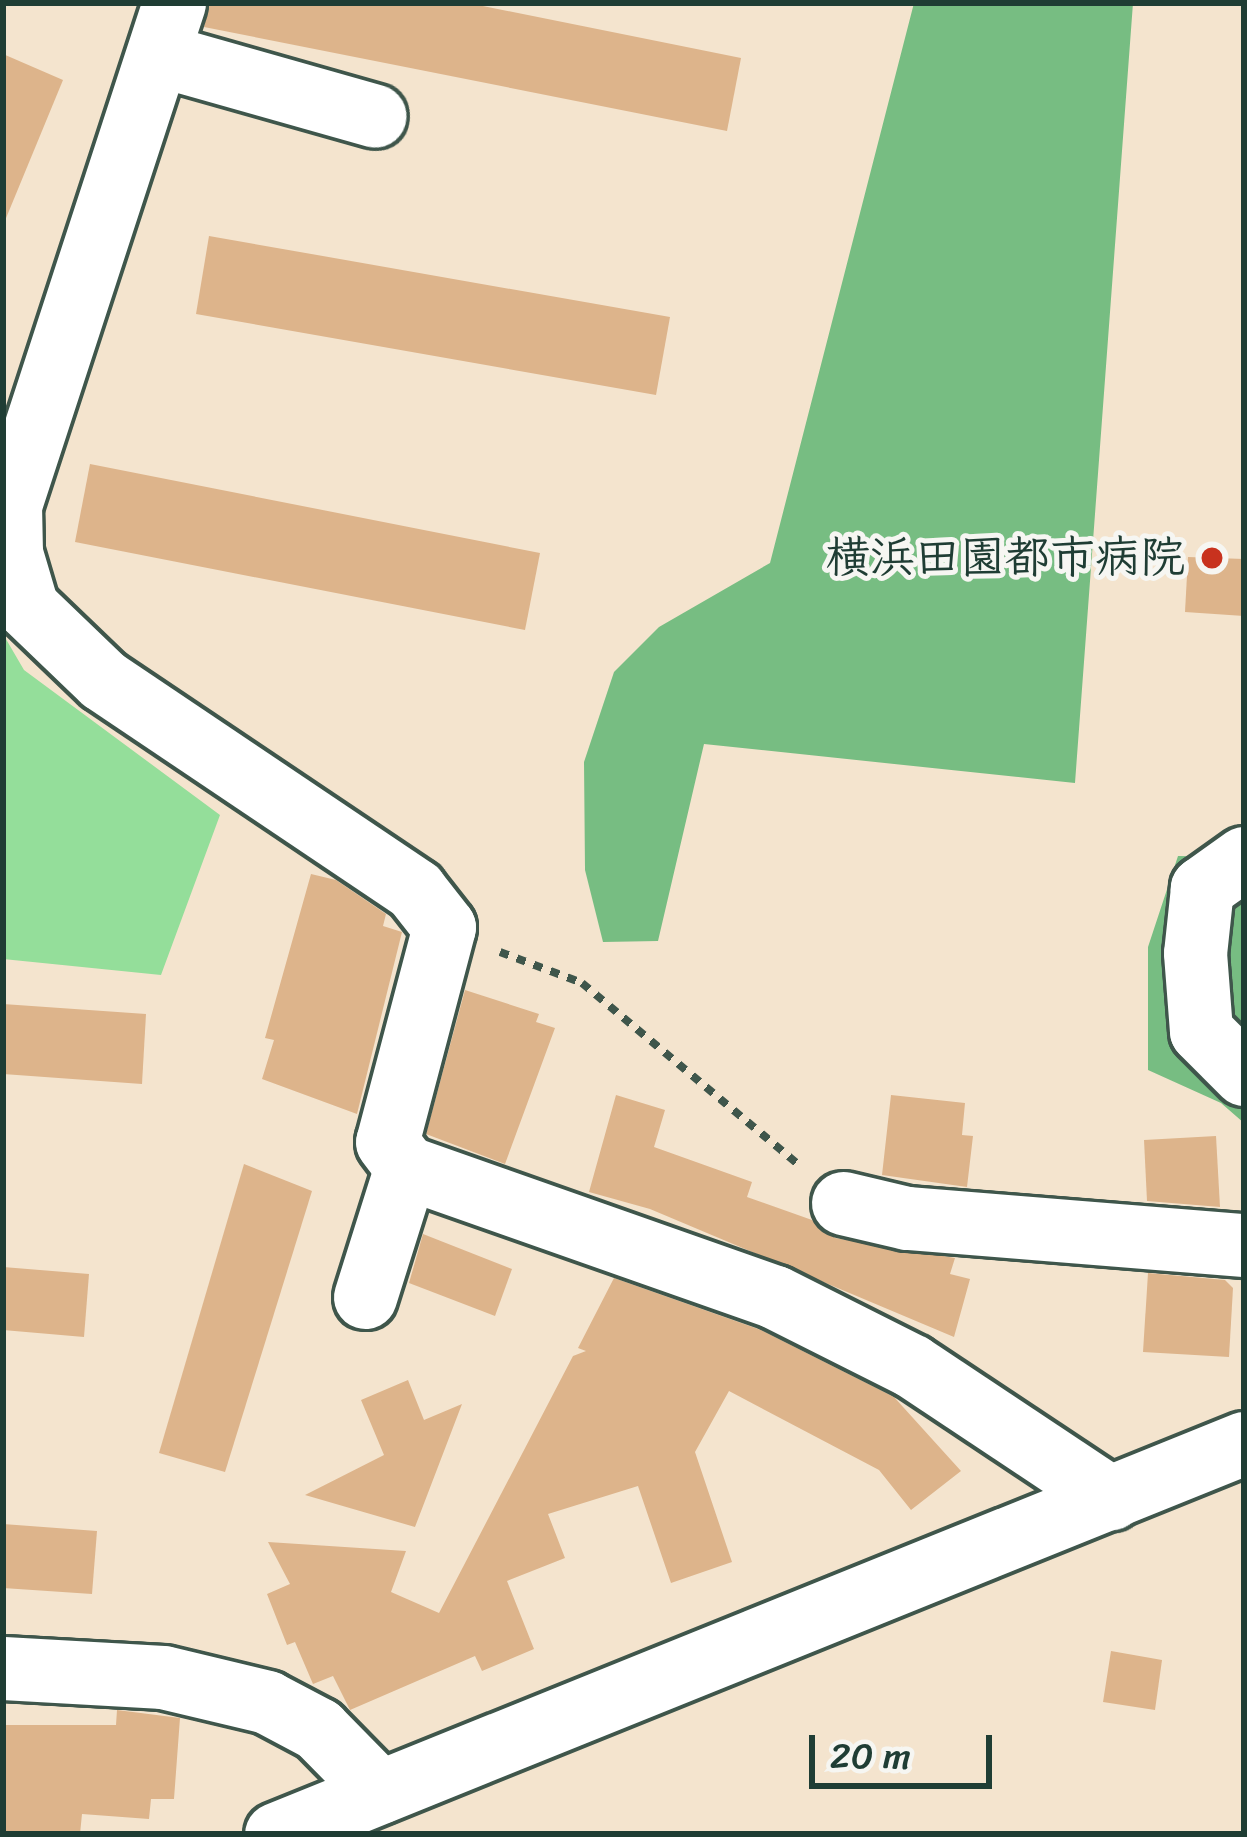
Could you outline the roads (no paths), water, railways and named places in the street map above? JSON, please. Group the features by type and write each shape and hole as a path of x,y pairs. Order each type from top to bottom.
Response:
{"street":[{"path":"374,116 167,29 7,504 10,553 27,607 103,680 415,890 445,927 387,1142 406,1167 775,1297 912,1366 1111,1498"},
{"path":"1244,858 1202,888 1195,953 1202,1031 1244,1074"},
{"path":"364,1297 406,1167"},
{"path":"843,1203 907,1218 1244,1245"},
{"path":"276,1834 1244,1443"},
{"path":"3,1668 163,1677 267,1702 318,1729 380,1792"}],"place":[{"name":"横浜田園都市病院","path":"1212,558"}]}
